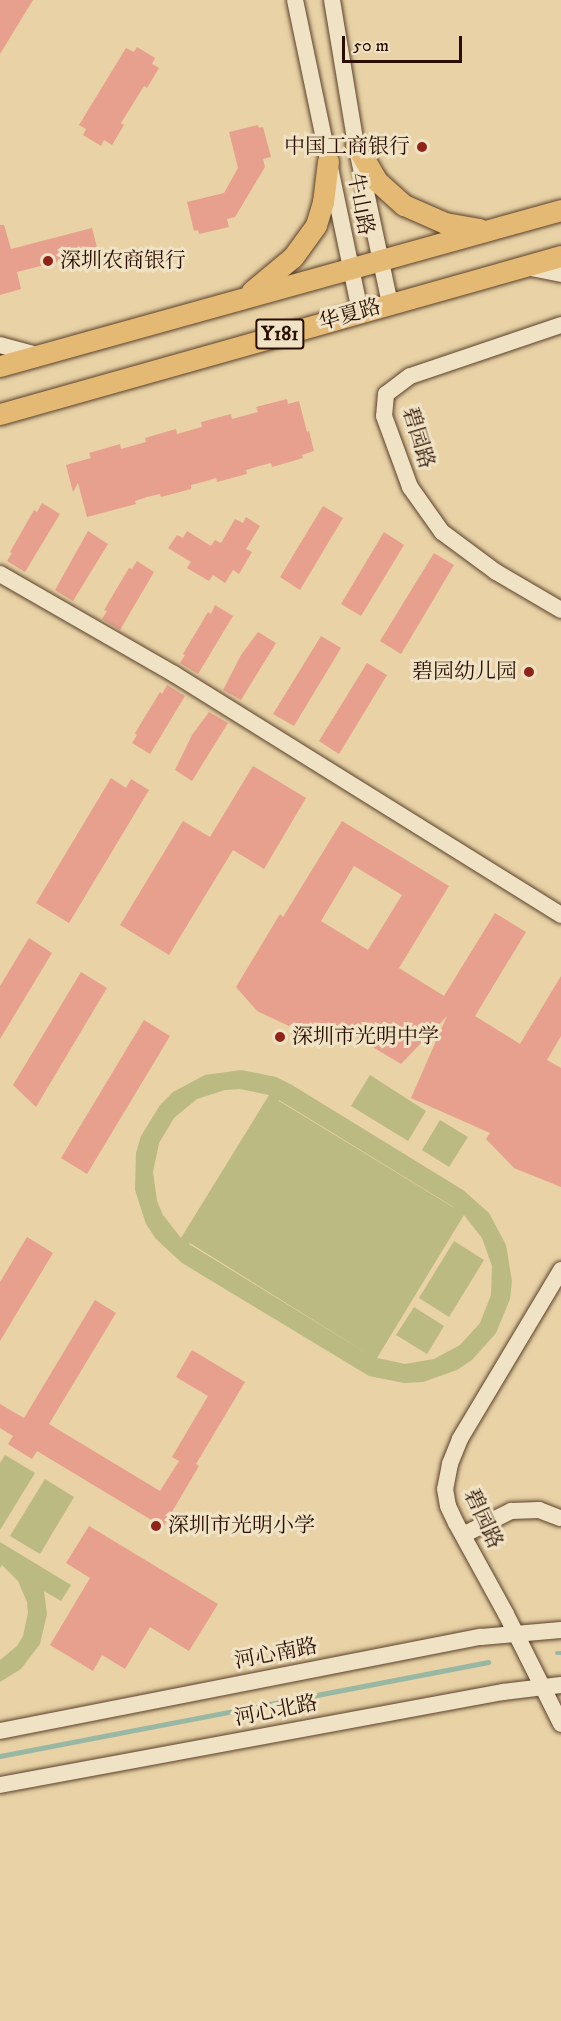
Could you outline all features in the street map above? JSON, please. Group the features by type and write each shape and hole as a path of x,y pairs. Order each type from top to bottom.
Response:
{"main road":[{"path":"356,145 377,181 404,205 445,223 485,230"},
{"path":"242,299 275,274 306,242 316,225 323,202 328,161"},
{"name":"华夏路","path":"0,366 561,210"},
{"name":"华夏路","path":"0,414 561,256"}],"street":[{"name":"牛山路","path":"295,0 360,312"},
{"name":"牛山路","path":"332,0 356,145 390,303"},
{"path":"522,266 561,274"},
{"name":"碧园路","path":"561,325 410,376 386,394 384,416 410,487 442,532 496,572 561,610"},
{"path":"0,345 39,355"},
{"path":"0,574 174,674 561,915"},
{"name":"碧园路","path":"561,1270 460,1439 450,1464 445,1489 448,1506 561,1724"},
{"path":"463,1535 511,1510 539,1510 561,1517 561,1524"},
{"name":"河心南路","path":"0,1731 481,1637 561,1630"},
{"name":"河心北路","path":"0,1785 503,1692 561,1685"}],"shaded area":[{"path":"241,1070 276,1077 463,1190 489,1213 506,1245 512,1281 510,1299 496,1333 472,1360 457,1370 423,1382 404,1383 369,1376 182,1263 156,1239 146,1224 135,1190 136,1153 141,1136 160,1105 173,1092 205,1075","holes":["240,1089 269,1095 181,1238 163,1215 157,1201 153,1172 159,1143 174,1118 197,1099 225,1090","279,1100 456,1209 279,1101","464,1215 482,1238 492,1266 491,1295 480,1323 460,1345 434,1359 405,1364 377,1358","190,1243 368,1354 189,1244"]},
{"path":"370,1075 426,1111 408,1141 351,1106"},
{"path":"440,1120 468,1137 449,1167 422,1150"},
{"path":"454,1241 484,1260 449,1317 419,1298"},
{"path":"414,1307 444,1326 427,1354 396,1335"},
{"path":"5,1455 35,1473 0,1530 0,1463"},
{"path":"45,1479 74,1497 40,1554 10,1536"},
{"path":"0,1542 71,1585 61,1601 44,1591 47,1614 40,1644 21,1669 0,1682 0,1660 17,1646 23,1636 28,1613 27,1602 18,1581 2,1565 0,1568"}],"building":[{"path":"0,0 33,0 0,54"},
{"path":"137,47 155,58 152,64 159,68 147,88 144,86 121,123 124,125 112,145 104,140 101,146 83,135 86,129 79,125 126,48 134,52"},
{"path":"258,125 259,128 263,127 271,157 263,159 265,167 235,217 227,219 229,227 199,234 198,230 194,231 187,202 224,193 238,168 229,132"},
{"path":"0,225 4,225 11,249 92,228 98,251 17,272 21,289 0,295"},
{"path":"287,399 288,404 299,401 307,432 309,431 314,451 302,455 303,458 272,467 271,463 259,466 246,470 247,474 217,482 216,478 191,485 191,489 161,497 160,494 147,497 135,501 136,504 87,517 78,483 73,492 66,465 91,458 89,453 120,444 121,449 146,442 145,438 176,429 177,434 202,427 201,422 231,414 232,419 258,412 256,407"},
{"path":"42,503 60,514 25,572 7,561 34,510 37,512"},
{"path":"323,506 343,518 300,590 280,577"},
{"path":"246,517 260,526 246,549 252,552 239,574 233,570 225,583 213,575 209,581 187,568 191,562 168,548 177,535 183,538 187,531 211,546 215,540 221,543 235,519 243,523"},
{"path":"88,531 108,544 73,601 55,590"},
{"path":"384,532 404,545 361,616 341,604"},
{"path":"434,553 454,565 401,654 380,641"},
{"path":"137,561 154,572 120,630 102,619 107,611 104,610 129,568 132,569"},
{"path":"215,605 233,616 198,674 180,663 208,612 211,614"},
{"path":"258,632 276,643 241,700 223,690 241,655"},
{"path":"321,636 341,648 294,726 273,714"},
{"path":"367,663 387,675 339,754 319,741"},
{"path":"167,685 185,696 150,754 132,743 137,735 135,733 160,692 162,694"},
{"path":"209,712 228,723 192,781 175,770 192,735"},
{"path":"253,766 306,798 264,869 233,850 169,955 120,925 183,821 210,837"},
{"path":"111,778 126,788 131,779 149,790 69,923 36,903"},
{"path":"342,821 449,886 399,968 444,996 495,913 526,932 475,1016 520,1044 561,976 561,1036 547,1060 561,1068 561,1187 514,1168 486,1139 490,1133 411,1098 447,1016 401,1064 336,1025 325,1043 257,1011 236,987 280,914 283,917","holes":["354,866 402,895 368,950 321,921"]},
{"path":"29,938 52,953 0,1039 0,986"},
{"path":"81,972 107,988 36,1107 13,1085"},
{"path":"144,1020 170,1036 87,1174 61,1158"},
{"path":"27,1237 53,1253 0,1341 0,1282"},
{"path":"95,1300 116,1313 49,1424 160,1491 179,1461 172,1457 208,1396 176,1377 192,1350 245,1382 196,1464 199,1466 163,1527 37,1451 32,1459 8,1444 13,1436 0,1428 0,1404 24,1418"},
{"path":"89,1526 218,1604 189,1651 150,1627 125,1669 102,1655 93,1671 50,1645 90,1578 66,1563"}],"waterway":[{"path":"0,1756 488,1662"}],"place":[{"name":"中国工商银行","path":"422,147"},
{"name":"深圳农商银行","path":"48,261"},
{"name":"碧园幼儿园","path":"529,672"},
{"name":"深圳市光明中学","path":"280,1037"},
{"name":"深圳市光明小学","path":"156,1526"}]}
